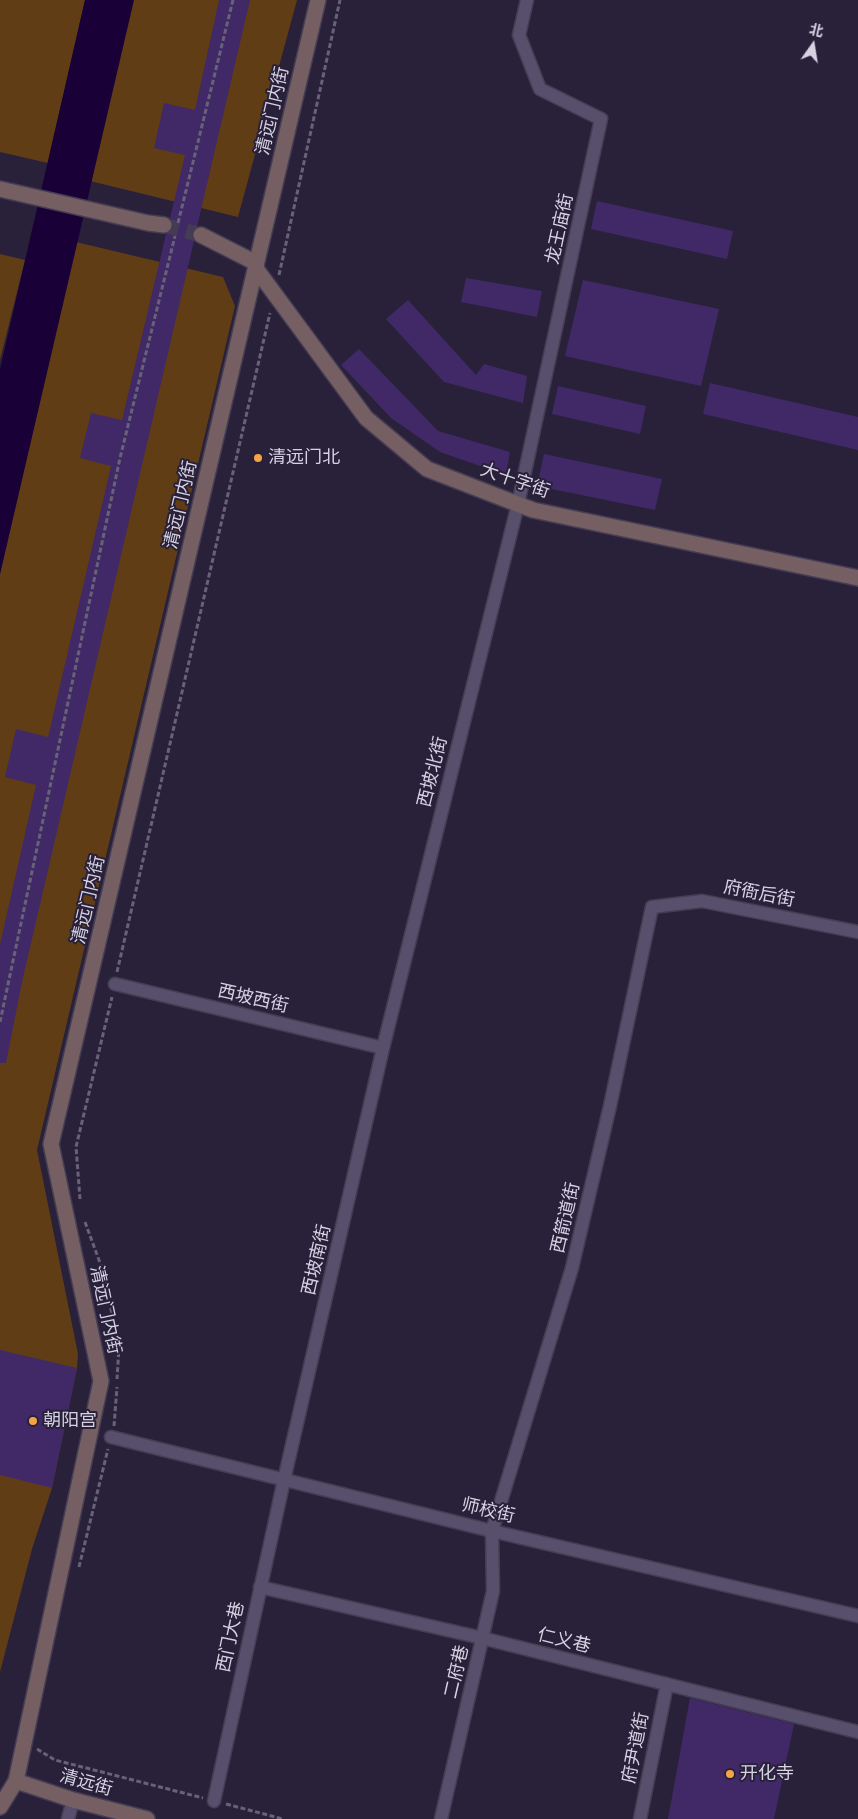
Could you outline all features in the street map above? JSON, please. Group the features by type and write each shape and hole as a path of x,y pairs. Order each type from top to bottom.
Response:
{"main road":[{"name":"清远门内街","path":"0,1807 16,1781 101,1381 51,1144 318,0"},
{"path":"0,189 164,225"},
{"path":"201,234 256,263"},
{"name":"大十字街","path":"256,263 256,270 366,418 426,469 533,510 858,578"},
{"name":"清远街","path":"16,1781 73,1800 147,1819"}],"street":[{"name":"龙王庙街","path":"518,504 601,119 540,89 519,35 527,0"},
{"name":"西坡北街","path":"383,1048 518,504"},
{"name":"府衙后街","path":"652,907 702,901 858,932"},
{"name":"西箭道街","path":"492,1531 572,1268 612,1097 652,907"},
{"name":"西坡西街","path":"115,984 383,1048"},
{"name":"西坡南街","path":"284,1480 383,1048"},
{"name":"师校街","path":"111,1438 492,1531 858,1616"},
{"name":"西门大巷","path":"214,1801 284,1480"},
{"name":"二府巷","path":"441,1819 493,1591 492,1531"},
{"name":"仁义巷","path":"260,1587 482,1638 858,1732"},
{"name":"府尹道街","path":"640,1819 666,1684"},
{"path":"68,1819 73,1800"}],"path":[{"path":"0,1022 120,458 233,0"},
{"path":"80,1202 76,1148 274,294 340,0"},
{"path":"78,1570 115,1419 119,1346 103,1271 84,1220"},
{"path":"35,1747 55,1760 283,1819"}],"shaded area":[{"path":"0,0 85,0 48,163 0,152"},
{"path":"85,0 134,0 0,574 0,369"},
{"path":"132,0 297,0 238,217 90,181"},
{"path":"76,242 223,277 235,306 37,1150 78,1354 77,1368 52,1488 32,1549 0,1672 0,574"},
{"path":"0,254 25,260 0,360"}],"building":[{"path":"219,0 250,0 197,227 192,231 194,241 22,982 6,1063 0,1063 0,944 36,785 5,777 16,729 48,737 111,466 80,458 91,413 122,420 166,234 173,227 170,218 185,155 154,148 164,103 195,110"},
{"path":"597,201 733,231 727,259 591,229"},
{"path":"466,278 542,291 537,317 461,302"},
{"path":"583,280 719,309 701,386 565,356"},
{"path":"408,300 476,375 484,364 527,376 523,403 444,382 386,319"},
{"path":"359,349 438,431 510,452 506,475 440,452 391,418 341,365"},
{"path":"710,383 858,417 858,450 703,414"},
{"path":"558,386 646,406 640,434 552,414"},
{"path":"544,454 662,479 655,510 537,486"},
{"name":"朝阳宫","path":"0,1350 77,1368 52,1488 0,1475"},
{"name":"开化寺","path":"690,1698 794,1724 774,1819 668,1819"}],"tunnel":[{"path":"164,225 201,235"}],"place":[{"name":"清远门北","path":"258,458"},
{"name":"朝阳宫","path":"33,1421"},
{"name":"开化寺","path":"730,1774"}]}
